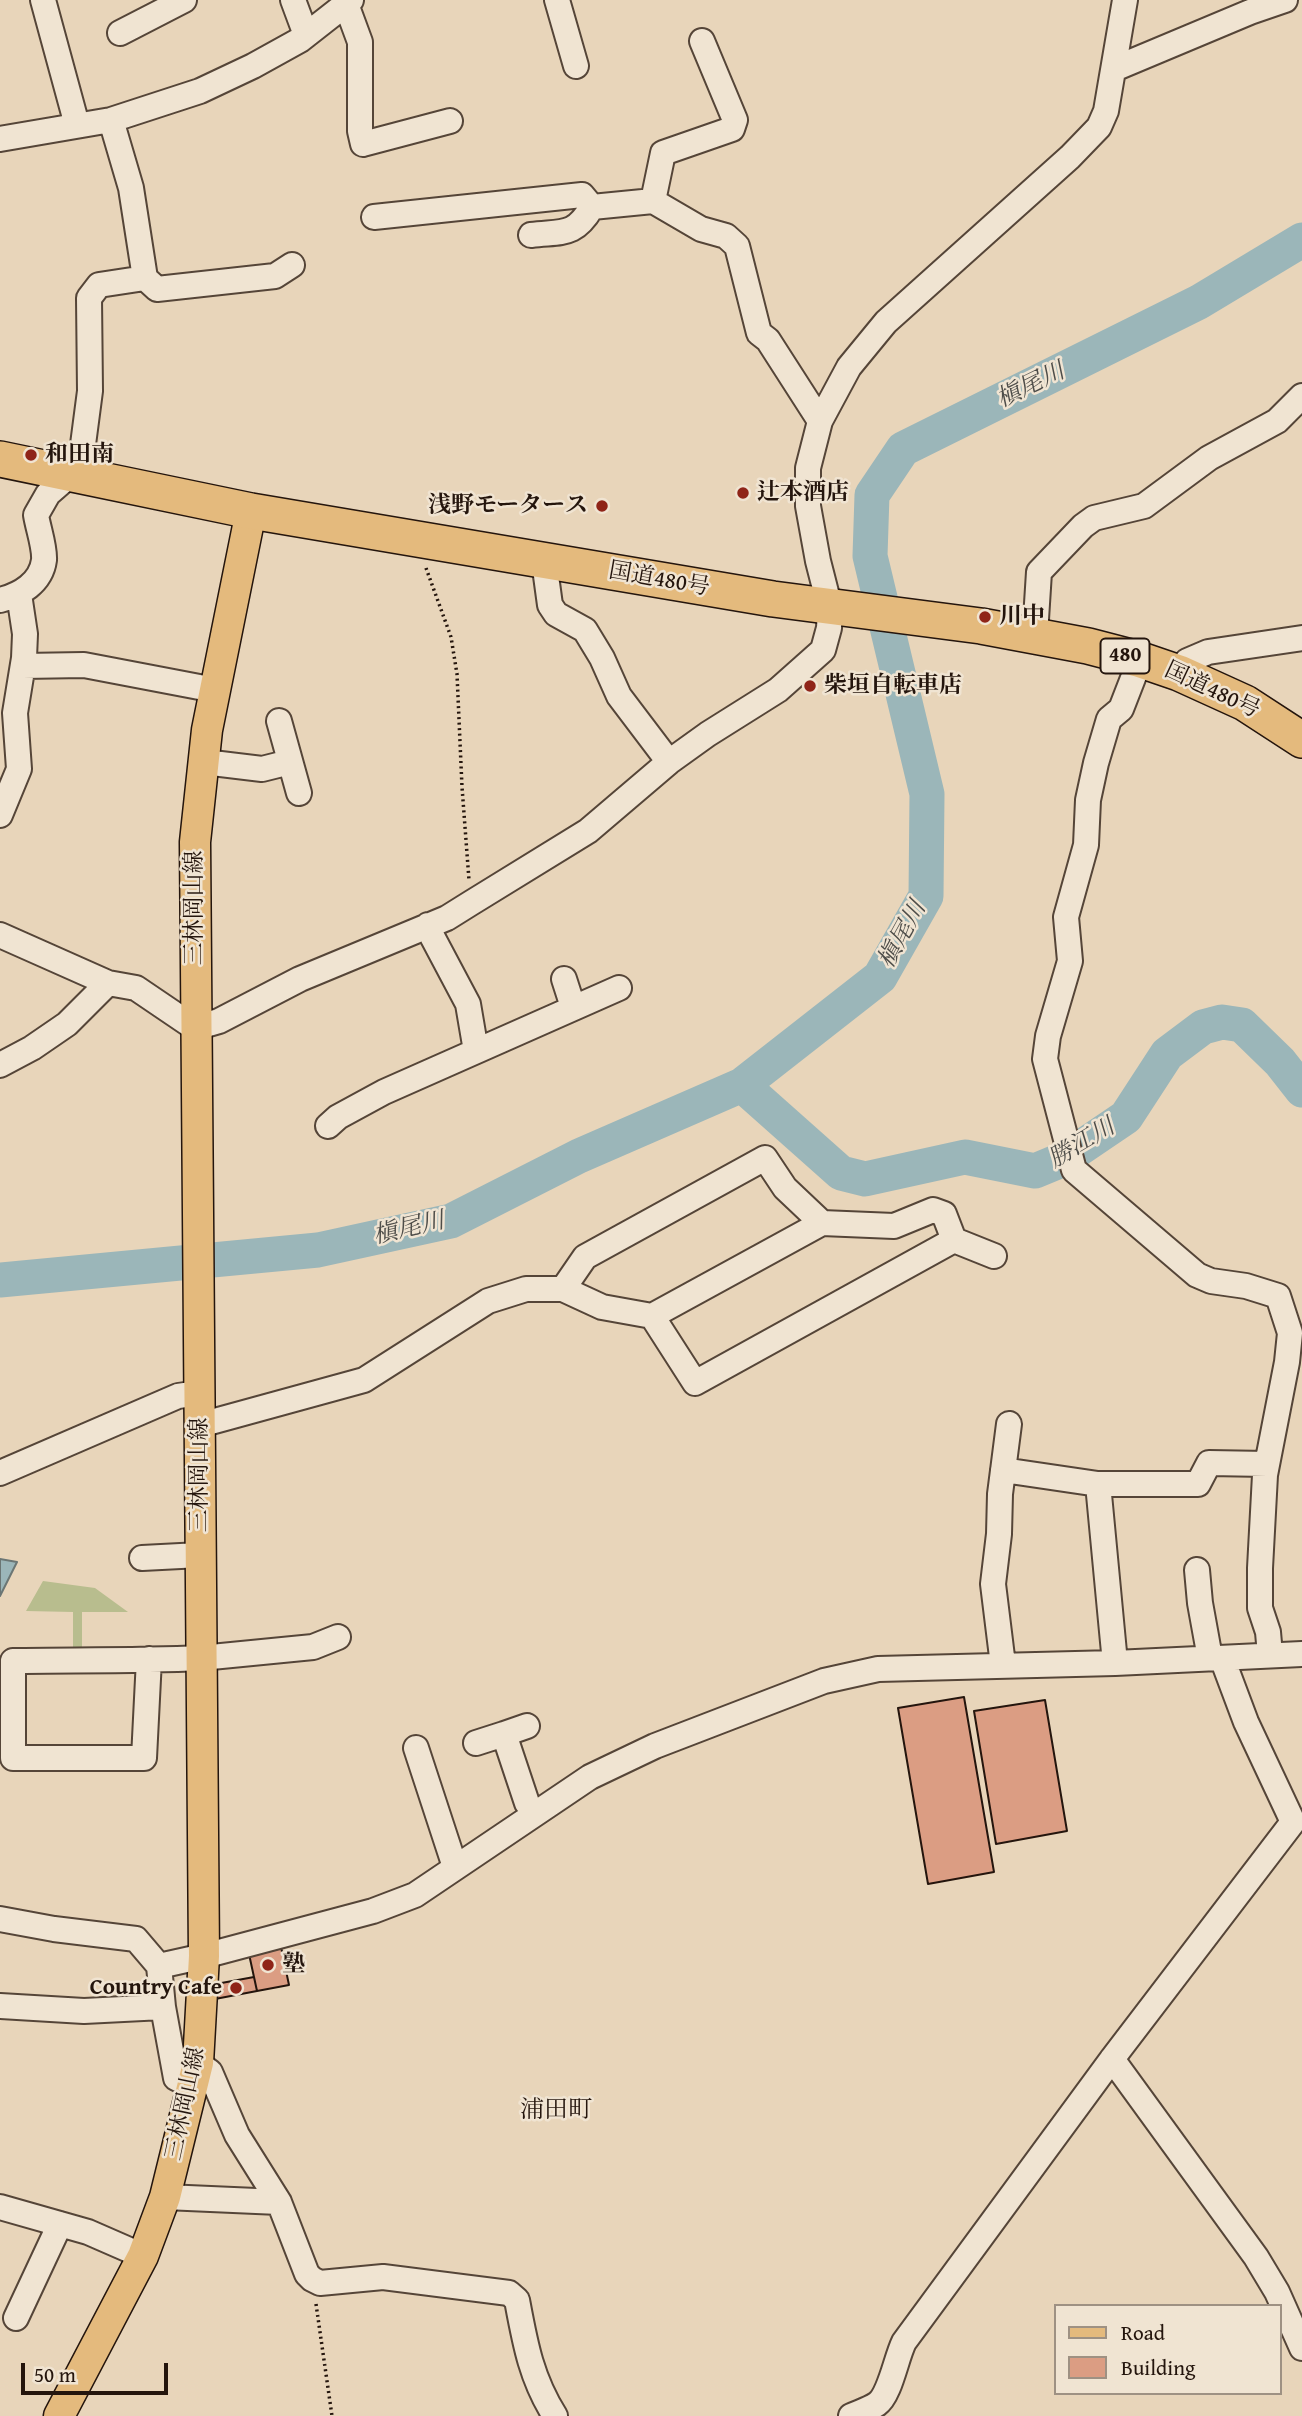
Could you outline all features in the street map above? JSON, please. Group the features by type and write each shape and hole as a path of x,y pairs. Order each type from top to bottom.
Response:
{"highway":[{"name":"国道480号","path":"0,459 251,511 544,561 842,609 1035,635 1138,659 1179,673 1245,703 1302,740"}],"main road":[{"name":"三林岡山線","path":"67,2412 142,2256 165,2197 196,2075 204,1956 195,842 215,690 251,511"}],"street":[{"path":"43,0 77,125"},
{"path":"120,33 184,0"},
{"path":"293,0 306,35"},
{"path":"557,0 576,66"},
{"path":"0,935 107,983 136,988 195,1028 219,1021 300,979 447,918 588,831 669,762 778,690 823,650 829,628 842,609 818,561 808,506 808,468 820,421 849,368 886,322 1070,157 1099,127 1106,111 1125,0"},
{"path":"1114,69 1285,0"},
{"path":"0,139 111,120 201,91 253,66 306,35 349,2 360,42 360,131 363,144 450,121"},
{"path":"653,201 663,153 732,129 735,120 702,41"},
{"path":"111,120 131,188 145,278 157,289 275,276 292,265"},
{"path":"374,217 582,195 592,207"},
{"path":"592,207 653,201 701,229 726,236 737,246 759,333 768,340 820,421"},
{"path":"531,235 573,230 582,224 592,207"},
{"path":"0,815 19,769 15,713 23,666 24,634 10,597 29,587 39,574 44,559 36,514 48,494 75,474 90,391 89,298 99,285 145,278"},
{"path":"1035,635 1040,572 1083,526 1094,518 1143,506 1209,458 1277,421 1302,397"},
{"path":"544,561 550,605 556,614 585,630 602,658 619,696 669,762"},
{"path":"1179,673 1187,661 1208,652 1302,638"},
{"path":"1138,659 1121,709 1110,719 1096,763 1088,800 1086,845 1066,918 1070,961 1048,1036 1045,1059 1074,1170 1197,1275 1211,1281 1246,1286 1278,1296 1290,1333 1267,1464 1260,1568 1260,1608 1268,1632 1270,1655"},
{"path":"23,666 84,665 215,690"},
{"path":"279,721 299,793"},
{"path":"204,762 262,769 290,762"},
{"path":"428,925 468,1004 476,1051"},
{"path":"564,979 573,1007"},
{"path":"0,1065 32,1048 67,1024 107,983"},
{"path":"343,1123 384,1092 427,1083 476,1051 619,988"},
{"path":"563,1289 584,1257 765,1158 785,1188 822,1223"},
{"path":"200,1426 364,1380 488,1301 526,1289 563,1289 602,1307 652,1316 822,1223 894,1226 933,1210 944,1214 954,1240 993,1256"},
{"path":"652,1316 695,1383 954,1240"},
{"path":"0,1473 178,1396 200,1393"},
{"path":"1003,1665 993,1584 1009,1424"},
{"path":"1003,1470 1098,1484 1198,1484 1209,1463 1267,1464"},
{"path":"1098,1484 1115,1663"},
{"path":"142,1559 200,1555"},
{"path":"851,2416 877,2405 885,2397 897,2356 904,2343 1112,2059 1293,1822 1216,1658 1200,1603 1197,1570"},
{"path":"149,1658 144,1758 13,1758 13,1661 149,1658 201,1658 328,1647"},
{"path":"159,1965 204,1956 373,1911 415,1895 590,1777 655,1746 824,1681 878,1669 1115,1663 1302,1654"},
{"path":"476,1743 527,1726"},
{"path":"504,1734 527,1803 535,1814"},
{"path":"416,1748 455,1867"},
{"path":"0,1919 136,1939 159,1965 163,2007 176,2078 210,2072 237,2135 279,2202 307,2274 320,2283 383,2277 509,2293 517,2300 531,2369 543,2398 555,2416"},
{"path":"0,2006 84,2011 163,2007"},
{"path":"1112,2059 1256,2257 1277,2292 1302,2348"},
{"path":"165,2197 279,2202"},
{"path":"0,2207 88,2232 142,2256"},
{"path":"16,2318 60,2224"}],"path":[{"path":"416,539 451,637 457,674 471,903"},
{"path":"312,2279 332,2416"}],"green space":[{"path":"43,1581 95,1588 128,1612 82,1612 82,1652 73,1652 73,1612 26,1611"}],"water":[{"path":"0,1559 17,1562 0,1596"}],"building":[{"path":"964,1697 994,1872 928,1884 898,1708"},
{"path":"1045,1700 1067,1831 996,1844 974,1711"},
{"name":"塾","path":"281,1947 289,1985 257,1991 249,1954"},
{"name":"Country Cafe","path":"254,1977 257,1991 215,1999 216,1984"}],"waterway":[{"name":"槇尾川","path":"0,1280 318,1250 451,1221 579,1156 742,1085 880,977 926,896 927,794 870,556 872,495 903,449 1199,302 1302,240"},
{"name":"勝江川","path":"742,1085 841,1173 865,1179 965,1157 1035,1171 1064,1159 1126,1117 1167,1054 1203,1027 1222,1022 1242,1025 1280,1062 1302,1090"}],"place":[{"name":"和田南","path":"31,455"},
{"name":"辻本酒店","path":"743,493"},
{"name":"浅野モータース","path":"602,506"},
{"name":"川中","path":"985,617"},
{"name":"柴垣自転車店","path":"810,686"},
{"name":"塾","path":"268,1965"},
{"name":"Country Cafe","path":"236,1988"}],"district":[{"name":"浦田町","path":"556,2111"}]}
